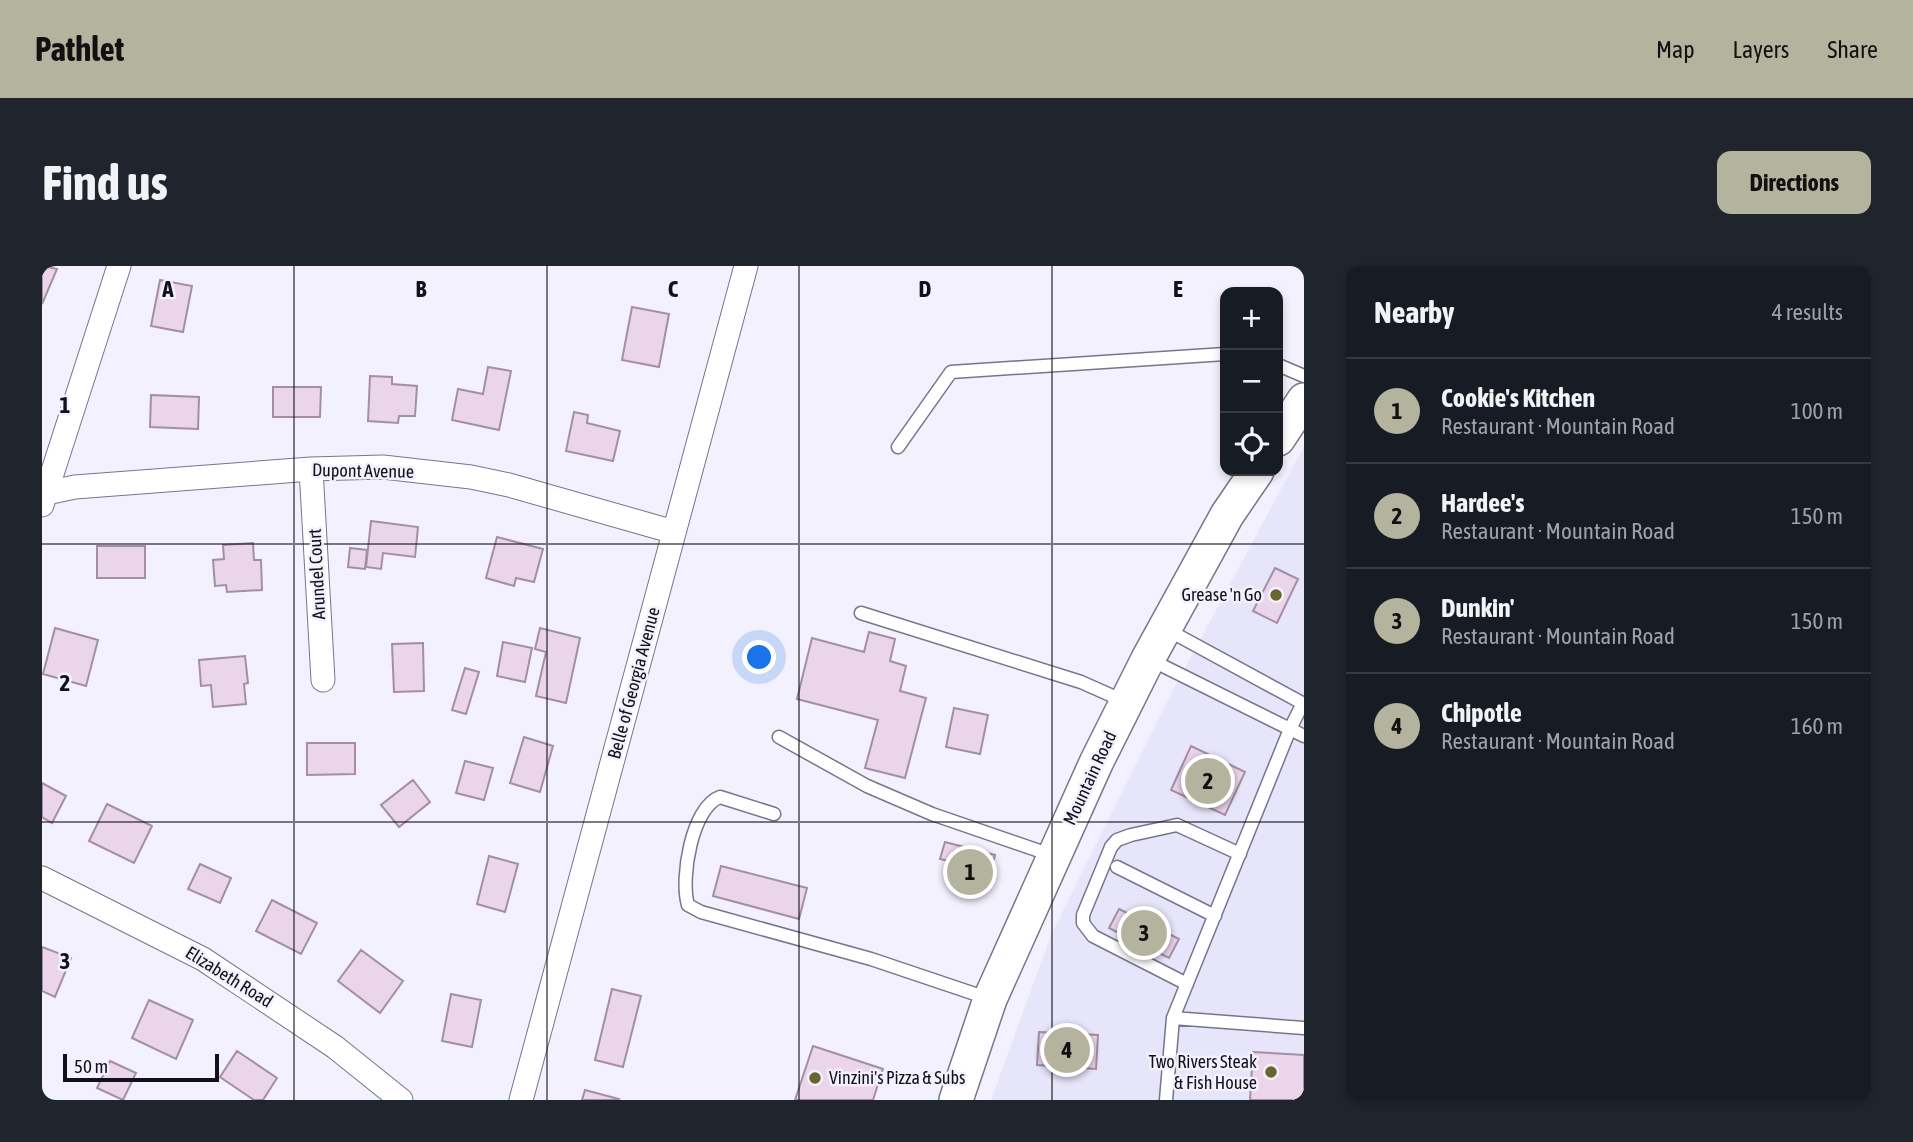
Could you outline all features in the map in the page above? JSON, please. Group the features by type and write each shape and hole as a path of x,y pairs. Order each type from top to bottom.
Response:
{"main road":[{"path":"1283,432 1304,400"},
{"name":"Mountain Road","path":"956,1100 990,999 1096,763 1227,514 1253,476"}],"street":[{"path":"43,498 119,266"},
{"name":"Belle of Georgia Avenue","path":"521,1100 746,266"},
{"name":"Dupont Avenue","path":"43,498 75,487 311,469 383,467 471,477 509,485 674,533"},
{"name":"Arundel Court","path":"311,469 323,680"},
{"name":"Elizabeth Road","path":"42,878 203,959 335,1047 401,1100"}],"lane":[{"path":"898,447 951,372 1220,354"},
{"path":"1283,367 1304,376"},
{"path":"861,612 1081,682 1127,702"},
{"path":"1165,629 1303,703 1173,1018 1166,1100"},
{"path":"1149,659 1304,736"},
{"path":"779,737 867,786 932,814 1054,856"},
{"path":"774,814 720,797 706,805 685,868 685,896 688,905 701,912 871,959 990,999"},
{"path":"1187,984 1093,936 1083,923 1083,915 1104,863 1117,840 1177,825 1240,854"},
{"path":"1118,867 1215,916"},
{"path":"1173,1018 1304,1028"}],"shaded area":[{"path":"1304,446 1304,1100 991,1100 1051,935 1170,696"}],"building":[{"path":"42,266 57,269 42,304"},
{"path":"160,280 192,286 183,332 151,326"},
{"path":"632,307 669,314 659,367 622,360"},
{"path":"488,367 511,371 499,430 452,420 458,389 483,394"},
{"path":"370,376 392,377 392,384 417,386 415,416 399,416 398,423 368,421"},
{"path":"273,387 321,387 320,417 273,417"},
{"path":"151,395 199,397 198,429 150,427"},
{"path":"574,412 588,415 587,423 620,431 613,461 566,451"},
{"path":"371,521 418,527 415,557 383,553 381,569 366,567"},
{"path":"497,537 543,549 534,582 516,578 514,586 486,578"},
{"path":"253,543 254,560 261,560 262,590 227,592 226,585 215,586 213,560 224,559 223,545"},
{"path":"97,546 145,546 145,578 97,578"},
{"path":"350,548 367,550 365,569 348,567"},
{"name":"Grease 'n Go","path":"1275,568 1298,579 1277,623 1253,611"},
{"path":"55,628 98,640 86,686 43,674"},
{"path":"540,628 580,638 566,703 536,696 546,652 535,649"},
{"path":"869,632 895,639 890,661 906,666 900,691 926,698 905,778 865,768 878,720 797,699 812,638 864,652"},
{"path":"503,642 532,648 525,682 497,676"},
{"path":"423,643 424,691 394,692 392,644"},
{"path":"245,656 248,683 244,684 246,704 213,707 211,685 201,686 199,660"},
{"path":"465,668 479,672 466,714 452,710"},
{"path":"954,708 988,715 980,754 946,747"},
{"path":"524,737 553,746 540,792 510,783"},
{"path":"307,743 355,743 355,774 307,775"},
{"path":"1191,746 1245,772 1225,815 1171,790"},
{"path":"465,761 493,768 484,800 456,793"},
{"path":"413,780 430,802 399,827 381,805"},
{"path":"42,783 66,796 52,823 42,817"},
{"path":"107,804 152,826 134,863 89,841"},
{"path":"945,842 995,855 985,893 947,883 952,862 940,859"},
{"path":"489,856 518,864 505,912 477,904"},
{"path":"200,864 231,878 220,903 188,889"},
{"path":"721,866 807,888 799,919 713,896"},
{"path":"272,900 317,923 301,954 256,931"},
{"path":"1119,909 1179,939 1169,958 1109,928"},
{"path":"42,947 71,958 55,997 42,991"},
{"path":"361,950 403,981 380,1013 338,981"},
{"path":"612,989 641,996 623,1067 595,1060"},
{"path":"451,994 481,1000 472,1047 442,1041"},
{"path":"149,1000 193,1020 176,1059 132,1038"},
{"path":"1039,1032 1098,1035 1096,1069 1037,1065"},
{"path":"813,1046 883,1069 873,1100 795,1100"},
{"path":"237,1051 277,1078 263,1100 254,1100 220,1077"},
{"path":"1253,1052 1304,1055 1304,1100 1250,1100"},
{"path":"110,1061 136,1073 123,1100 97,1088"},
{"path":"585,1090 619,1099 582,1100"}],"place":[{"name":"Grease 'n Go","path":"1276,595"},
{"name":"Hardee's","path":"1208,781"},
{"name":"Cookie's Kitchen","path":"970,872"},
{"name":"Dunkin'","path":"1144,933"},
{"name":"Chipotle","path":"1067,1050"},
{"name":"Two Rivers Steak & Fish House","path":"1271,1072"},
{"name":"Vinzini's Pizza & Subs","path":"815,1078"}]}
